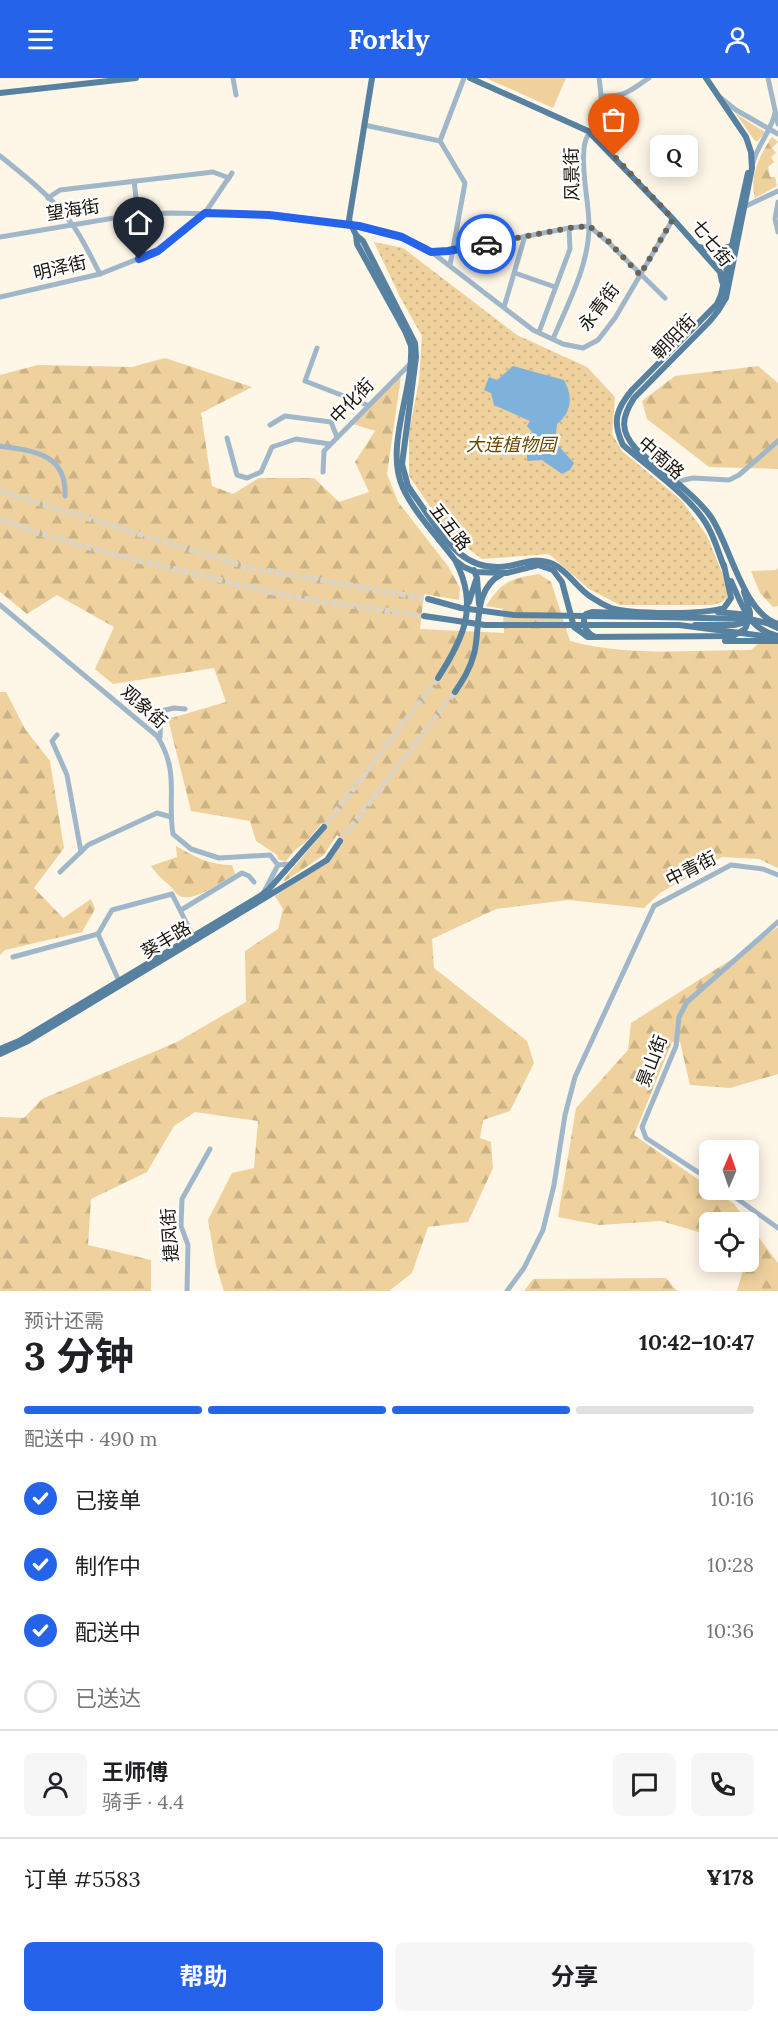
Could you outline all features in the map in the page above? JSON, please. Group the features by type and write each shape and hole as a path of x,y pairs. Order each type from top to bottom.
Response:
{"main road":[{"path":"0,93 94,80 136,78"},
{"path":"350,225 350,206 372,78"},
{"name":"七七街","path":"470,78 588,131 673,219 720,272 723,288"},
{"name":"朝阳街","path":"706,78 746,138 752,168 726,298 718,311 663,371 641,391 626,412 624,428 629,441 704,508 711,517 740,580"},
{"name":"中南路","path":"748,616 709,528 700,514 688,501 623,446 616,423 621,403 632,390 717,304 723,288 746,176 752,168"},
{"name":"五五路","path":"350,225 363,241 415,343 416,357 402,453 405,477 414,495 454,550 466,560 483,566 507,566 533,560 554,564 590,597 620,610 709,612 748,616"},
{"name":"五五路","path":"356,235 357,244 409,339 411,353 397,455 398,472 406,493 455,560 476,575"},
{"path":"696,245 715,251 731,247 737,242"},
{"path":"438,678 461,638 468,603 464,581 455,560"},
{"path":"466,560 476,575 475,594 479,604"},
{"path":"454,692 467,672 474,654 479,604 486,590 497,577 538,565 553,570 562,582 574,627 583,635 647,638 778,638"},
{"path":"709,612 724,608 731,598 724,565"},
{"path":"484,573 494,567"},
{"path":"476,575 507,573"},
{"path":"740,580 748,616 758,629 778,638"},
{"path":"740,580 761,613 778,626"},
{"path":"468,603 475,594"},
{"path":"428,599 461,608 514,615 748,616 778,626"},
{"path":"595,637 587,632 584,617 588,612 644,612"},
{"path":"424,616 485,625 680,626 734,625 742,623 748,616"},
{"path":"647,638 724,637 741,633 745,629 748,616"},
{"path":"680,626 778,638"},
{"name":"葵丰路","path":"0,1049 19,1041 270,889 324,827"},
{"name":"葵丰路","path":"0,1054 28,1041 327,860 340,841"}],"street":[{"path":"233,78 236,95"},
{"path":"440,141 464,78"},
{"name":"风景街","path":"553,339 586,258 589,226 584,146 588,131 598,116 602,96 600,78"},
{"path":"602,96 624,95 649,78"},
{"path":"768,78 778,124"},
{"path":"717,95 736,110 778,134"},
{"path":"752,168 755,154 770,128 775,113"},
{"path":"364,125 440,141 465,183 450,265"},
{"path":"0,156 27,177 73,225 100,274"},
{"name":"明泽街","path":"0,297 100,274 158,251 205,213 231,176 213,172 134,181"},
{"path":"48,198 60,190 134,181 138,214"},
{"path":"744,207 778,191"},
{"path":"778,202 775,219 778,232"},
{"name":"望海街","path":"0,237 138,214 269,215 350,225 402,237 431,252 539,332 563,344 583,348"},
{"name":"永青街","path":"583,348 597,340 615,318 673,219"},
{"path":"431,252 589,226 609,242 665,298"},
{"path":"539,332 570,249 569,228"},
{"path":"504,307 525,236"},
{"path":"514,273 555,287"},
{"path":"317,348 305,381 367,405"},
{"name":"中化街","path":"323,472 324,451 416,357"},
{"path":"270,425 285,416 332,422 337,437"},
{"path":"227,438 237,475 247,478 261,472 272,447 296,439 330,444"},
{"path":"674,482 693,478 729,480 739,475 778,441"},
{"path":"0,446 35,451 50,459 60,470 66,483 65,496"},
{"name":"观象街","path":"0,605 158,736 168,757 173,782 171,817 173,834 191,849 219,858 270,855 278,865"},
{"path":"160,740 161,711 174,708 185,709"},
{"path":"57,735 52,741 67,775 81,852"},
{"path":"60,872 88,845 157,813 171,817"},
{"path":"262,894 278,865 291,864"},
{"name":"中青街","path":"507,1291 524,1268 543,1230 554,1185 565,1115 575,1077 654,906 731,865 763,869 778,875"},
{"path":"180,910 242,873 254,882"},
{"path":"12,957 98,934 112,910 172,894 194,936"},
{"name":"景山街","path":"699,1172 646,1138 642,1126 676,1046 679,1017 687,1002 778,922"},
{"path":"98,934 119,981"},
{"name":"捷凤街","path":"187,1291 188,1245 181,1226 182,1199 210,1149"},
{"path":"739,1200 778,1228"}],"green space":[{"path":"486,78 566,78 553,108"},
{"path":"736,114 765,132 758,141 755,141"},
{"path":"772,137 778,142 772,148 776,153 771,157 774,162 768,167 770,177 775,177 777,186 755,198 753,182 757,166"},
{"name":"大连植物园","path":"374,242 403,248 517,335 587,367 615,397 612,434 622,451 681,500 707,536 727,585 727,598 712,605 620,605 589,589 549,554 482,559 449,534 409,476 409,432 419,381 422,336 400,297"},
{"path":"165,358 252,387 201,413 212,486 233,494 259,478 314,478 339,502 369,492 355,462 375,431 353,424 401,376 387,474 398,502 448,566 460,588 459,600 424,594 420,629 504,633 503,609 486,606 497,591 508,582 539,574 551,582 570,641 615,649 660,652 751,650 763,640 778,642 778,868 759,859 722,857 660,893 644,908 568,900 496,909 432,939 434,968 527,1041 534,1063 510,1111 483,1120 480,1138 491,1142 493,1168 468,1222 428,1227 412,1273 389,1291 224,1291 216,1266 208,1220 232,1173 254,1168 258,1121 195,1112 174,1126 147,1172 91,1199 88,1245 151,1260 151,1291 0,1291 0,1117 24,1118 42,1099 177,1042 246,1002 245,951 278,929 283,909 275,896 327,862 344,841 337,835 324,855 285,881 283,880 327,828 322,823 285,862 256,841 250,821 191,811 168,719 226,702 214,668 113,684 95,669 114,627 57,595 27,614 0,592 0,375 38,365 132,367"},
{"path":"758,366 778,383 778,469 709,467 647,419 642,401 675,376"},
{"path":"778,568 778,606 773,607 760,593 751,571"},
{"path":"0,692 6,692 25,729 50,761 64,848 34,888 63,918 91,899 95,909 82,932 5,950 0,955"},
{"path":"176,846 202,860 232,865 235,874 193,897 180,896 151,866 177,857"},
{"path":"778,927 778,1074 730,1088 690,1085 680,1042 672,1042 634,1135 699,1180 699,1200 728,1200 740,1212 699,1212 699,1232 661,1221 599,1225 558,1217 576,1108 628,1050 631,1023 754,945"},
{"path":"759,1238 778,1263 778,1291 737,1291 742,1272 759,1272"},
{"path":"666,1278 677,1291 524,1291 533,1279"}],"water":[{"path":"513,366 564,380 567,386 570,404 566,414 557,424 555,442 574,463 570,470 562,474 542,460 527,461 527,446 532,432 527,426 530,421 494,405 491,393 484,390 489,377 497,380"}],"tunnel":[{"path":"0,491 246,567 428,599"},
{"path":"0,519 38,533 120,556 292,597 424,616"},
{"path":"324,827 438,678"},
{"path":"340,841 455,692"}],"way so far":[{"path":"486,244 589,226 609,242 640,275 673,219 614,156"}],"place":[{"name":"Q","path":"614,156"}],"route":[{"path":"139,259 158,251 205,213 269,215 359,226 402,237 431,252 486,244"}]}
